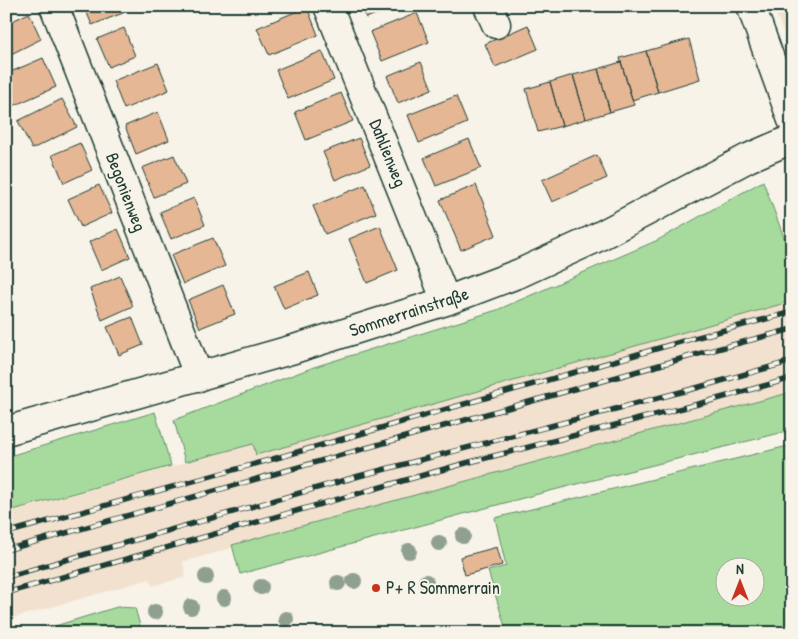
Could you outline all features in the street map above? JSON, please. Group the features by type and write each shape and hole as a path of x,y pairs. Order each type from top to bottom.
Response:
{"street":[{"name":"Begonienweg","path":"54,6 198,377"},
{"name":"Dahlienweg","path":"328,6 436,271 446,301"},
{"path":"751,6 792,120"},
{"name":"Sommerrainstraße","path":"6,431 198,377 446,301 520,273 592,240 748,158 792,139"}],"shaded area":[{"path":"773,6 792,6 792,54"},
{"path":"792,301 792,392 233,545 229,549 183,562 186,577 152,586 150,579 6,620 6,513 253,444 257,455"}],"green space":[{"path":"763,181 792,259 792,301 256,455 253,444 185,462 174,420 314,367 497,310 658,240"},
{"path":"792,392 792,430 538,494 240,574 232,545"},
{"path":"155,412 171,466 6,512 6,457"},
{"path":"792,445 792,633 507,633 488,571 506,566 495,518"},
{"path":"117,607 135,608 142,633 57,633 55,626"}],"building":[{"path":"84,6 120,6 123,13 92,25"},
{"path":"361,6 396,6 366,18"},
{"path":"307,7 318,35 269,55 257,28"},
{"path":"29,13 41,39 9,55 6,49 6,24"},
{"path":"417,13 429,42 382,61 370,32"},
{"path":"528,25 538,49 495,67 485,44"},
{"path":"124,28 135,56 109,67 97,39"},
{"path":"689,39 700,79 658,92 646,51"},
{"path":"322,51 334,80 288,99 276,70"},
{"path":"646,51 658,92 632,100 620,58"},
{"path":"43,58 56,87 13,106 6,92 6,74"},
{"path":"421,62 432,89 398,103 387,76"},
{"path":"621,62 634,105 610,112 598,69"},
{"path":"158,63 169,90 124,109 113,81"},
{"path":"598,69 610,112 586,119 573,75"},
{"path":"573,75 586,119 562,126 550,82"},
{"path":"550,82 562,126 538,132 526,89"},
{"path":"341,93 353,121 306,140 295,112"},
{"path":"456,96 467,123 419,143 408,115"},
{"path":"62,99 77,127 32,149 18,121"},
{"path":"158,112 169,140 136,154 125,126"},
{"path":"359,138 370,165 335,180 323,152"},
{"path":"469,139 481,168 436,186 424,158"},
{"path":"80,143 92,170 64,183 52,155"},
{"path":"174,155 186,184 154,197 142,168"},
{"path":"597,155 607,178 552,202 542,180"},
{"path":"99,185 112,213 81,227 68,199"},
{"path":"365,185 376,213 325,234 313,206"},
{"path":"476,185 496,235 461,250 440,200"},
{"path":"194,198 205,225 171,239 160,212"},
{"path":"380,226 398,270 367,283 349,239"},
{"path":"118,229 130,257 101,270 89,242"},
{"path":"213,238 225,266 183,284 171,255"},
{"path":"309,272 318,295 284,309 274,286"},
{"path":"120,276 133,306 102,320 90,289"},
{"path":"223,285 235,314 200,328 188,300"},
{"path":"132,317 143,345 119,355 107,327"},
{"path":"497,547 502,565 465,575 460,557"}],"railway":[{"path":"6,533 792,312"},
{"path":"6,550 792,329"},
{"path":"6,577 359,476 792,361"},
{"path":"6,593 466,463 706,402 792,378"}],"place":[{"name":"P+ R Sommerrain","path":"376,588"}]}
